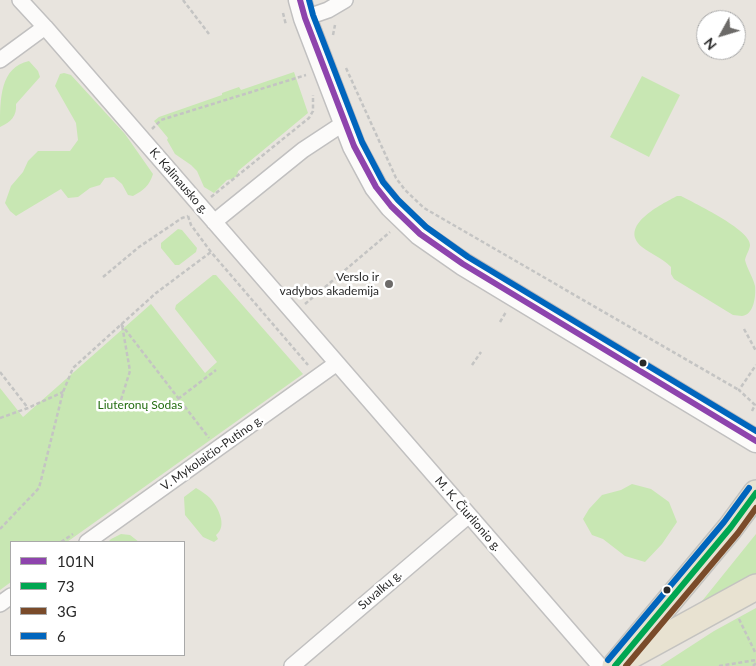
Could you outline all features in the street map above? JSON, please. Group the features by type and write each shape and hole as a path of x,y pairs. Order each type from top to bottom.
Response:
{"main road":[{"path":"298,11 354,146 376,187 404,220 439,249 756,441"},
{"path":"611,665 725,534 756,493"},
{"path":"611,665 756,587"}],"street":[{"name":"K. Kalinausko g.","path":"20,0 337,363"},
{"path":"298,11 328,10 345,0"},
{"path":"0,60 45,27"},
{"path":"214,222 304,150 344,123"},
{"name":"V. Mykolaičio-Putino g.","path":"88,541 337,363"},
{"name":"M. K. Čiurlionio g.","path":"337,363 469,515 611,665"},
{"name":"Suvalkų g.","path":"292,666 469,515"}],"path":[{"path":"183,0 209,34"},
{"path":"288,7 298,11 283,17 283,11 288,7"},
{"path":"334,40 335,25"},
{"path":"344,62 396,178 405,190 424,208 739,390 755,405 752,410"},
{"path":"302,67 308,81"},
{"path":"142,138 161,120 306,76"},
{"path":"103,277 139,248 182,218 188,216 199,205 222,190 264,153 310,118 313,110 313,94"},
{"path":"188,216 190,225 211,252 319,377"},
{"path":"294,313 404,220"},
{"path":"0,529 38,488 63,392 74,368 156,293 211,252"},
{"path":"121,324 218,449"},
{"path":"119,406 130,371 121,324"},
{"path":"744,329 756,351"},
{"path":"472,365 481,352"},
{"path":"739,390 756,365"},
{"path":"178,399 216,370"},
{"path":"0,372 28,408"},
{"path":"0,418 63,392"},
{"path":"731,601 756,654"},
{"path":"720,666 756,662"},
{"path":"754,666 756,662"}],"green space":[{"path":"29,61 38,71 40,77 16,104 12,118 0,127 0,106 7,77 19,64"},
{"path":"294,72 308,113 238,171 237,176 227,180 214,193 204,187 197,171 191,165 175,154 167,140 168,138 154,121 159,117 222,95 222,93 239,87 241,90"},
{"path":"60,74 71,75 125,134 153,174 146,187 133,196 128,195 122,184 114,177 105,178 100,185 90,188 78,197 68,198 61,189 16,216 5,203 11,186 23,172 28,161 38,151 70,151 78,140 76,123 55,86"},
{"path":"642,76 680,95 649,157 610,137"},
{"path":"677,196 681,196 721,218 748,239 750,247 745,260 755,290 752,309 746,315 733,315 674,279 671,274 671,267 642,247 636,239 635,231 644,217"},
{"path":"178,229 182,230 197,248 196,252 179,265 175,265 161,248 161,243"},
{"name":"Liuteronų Sodas","path":"213,275 216,275 303,374 68,541 10,541 10,583 0,590 0,388 23,417 151,304 205,373 217,362 175,309 176,305"},
{"path":"632,484 651,489 669,502 677,522 662,544 645,562 625,556 603,539 592,535 583,519 589,509 602,495 621,490"},
{"path":"196,488 210,498 220,516 221,527 216,535 218,539 214,542 203,537 185,515 184,497"},
{"path":"121,534 130,535 138,541 109,541"},
{"path":"756,534 756,576 694,611"},
{"path":"756,608 756,666 660,666 714,631"}],"transit line":[{"name":"101N","path":"300,0 305,18 354,146 376,187 391,206 420,234 463,264 756,441"},
{"name":"6","path":"309,0 362,142 383,182 398,200 426,227 468,257 756,431"},
{"name":"6","path":"608,660 724,522 749,488"},
{"name":"73","path":"615,666 731,527 756,493"},
{"name":"3G","path":"626,666 738,533 756,508"}],"place":[{"name":"Verslo ir vadybos akademija","path":"389,284"}]}
